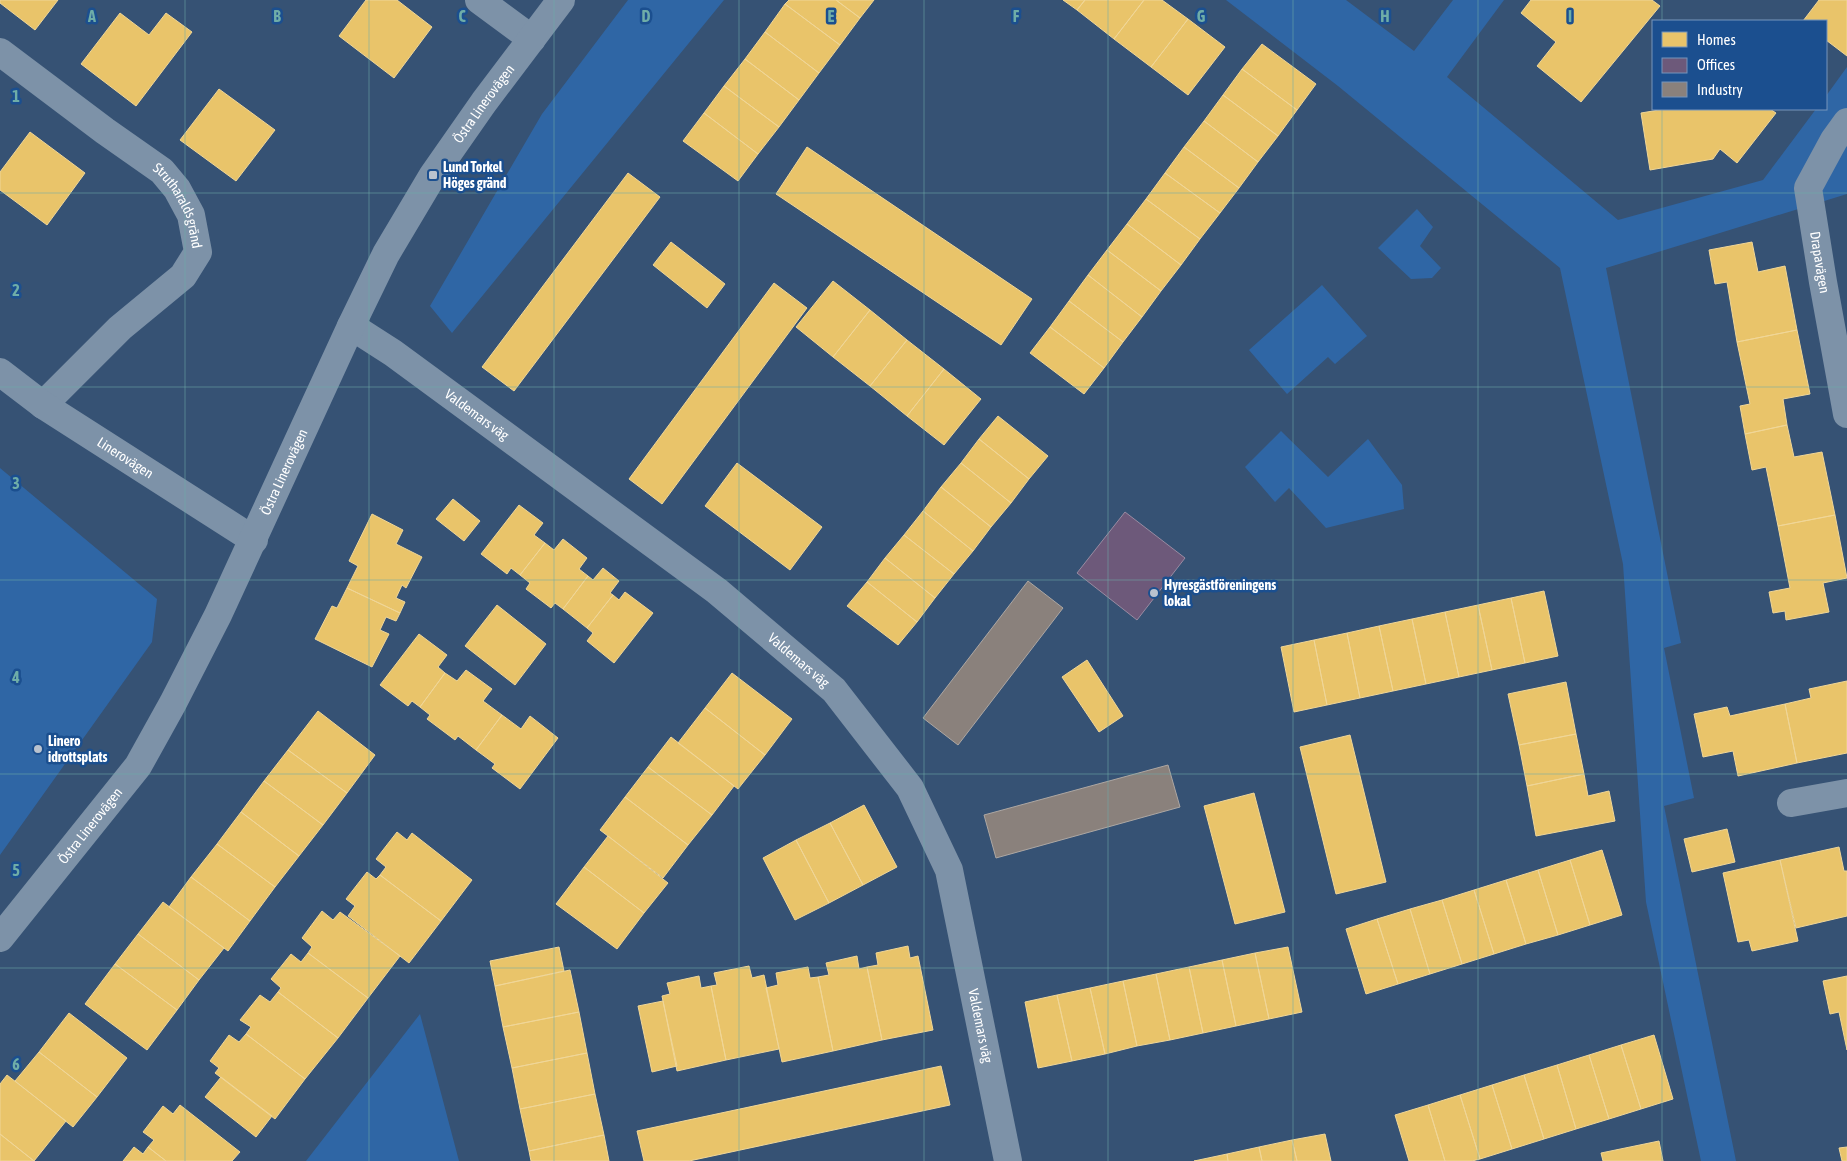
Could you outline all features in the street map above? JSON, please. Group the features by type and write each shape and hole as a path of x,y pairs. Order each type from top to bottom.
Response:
{"street":[{"path":"479,0 532,39"},
{"name":"Östra Linerovägen","path":"0,938 138,766 218,615 386,254 433,175 484,102 561,0"},
{"name":"Strutharalds gränd","path":"0,52 105,131 162,171 177,189 191,215 198,252 183,276 120,328 43,405"},
{"name":"Drapavägen","path":"1847,122 1834,140 1808,188 1847,414"},
{"name":"Valdemars väg","path":"351,326 393,353 717,591 834,690 910,788 949,870 1008,1161"},
{"name":"Linerovägen","path":"0,372 43,405 254,540"},
{"path":"1791,803 1847,793"}],"shaded area":[{"path":"628,0 724,0 452,333 430,306 542,114"},
{"path":"1226,0 1346,0 1414,51 1453,0 1504,0 1447,77 1618,220 1763,180 1815,110 1827,110 1827,95 1847,67 1847,194 1606,268 1681,643 1664,648 1694,798 1664,806 1736,1161 1701,1161 1646,902 1623,564 1560,268 1338,86"},
{"path":"1417,209 1433,227 1420,246 1441,268 1432,278 1411,279 1378,248"},
{"path":"1322,285 1367,336 1335,364 1328,357 1287,394 1249,350"},
{"path":"1281,431 1328,477 1368,439 1402,485 1404,509 1326,528 1289,488 1275,502 1245,467"},
{"name":"Linero idrottsplats","path":"0,468 157,599 152,642 0,855"},
{"path":"420,1014 459,1161 306,1161"}],"building: Homes":[{"path":"0,0 58,0 35,30 0,3"},
{"path":"366,0 397,0 432,27 394,78 339,36"},
{"path":"789,0 836,0 860,18 840,45 785,4"},
{"path":"836,0 874,0 860,18"},
{"path":"1063,0 1085,0 1077,10"},
{"path":"1085,0 1144,0 1114,39 1077,10"},
{"path":"1144,0 1162,0 1188,19 1151,67 1114,39"},
{"path":"1531,0 1652,0 1660,6 1581,102 1537,66 1556,42 1521,13"},
{"path":"1819,0 1847,0 1847,56 1827,41 1827,20 1804,20"},
{"path":"785,4 840,45 819,73 765,32"},
{"path":"120,13 149,35 166,13 192,32 136,106 81,64"},
{"path":"1188,19 1225,47 1188,95 1151,67"},
{"path":"765,32 819,73 799,100 745,59"},
{"path":"1262,44 1316,84 1297,110 1242,69"},
{"path":"745,59 799,100 779,127 724,86"},
{"path":"1242,69 1297,110 1278,136 1223,95"},
{"path":"724,86 779,127 758,154 704,113"},
{"path":"219,89 275,130 236,181 180,140"},
{"path":"1223,95 1278,136 1258,162 1204,121"},
{"path":"1659,110 1772,110 1776,113 1737,163 1720,149 1713,159 1650,170 1641,113"},
{"path":"704,113 758,154 738,181 683,141"},
{"path":"1204,121 1258,162 1239,188 1184,147"},
{"path":"30,132 85,173 47,225 0,190 0,172"},
{"path":"807,147 1032,299 1001,345 776,194"},
{"path":"1184,147 1239,188 1220,213 1165,173"},
{"path":"628,173 660,197 514,391 482,367"},
{"path":"1165,173 1220,213 1200,239 1146,199"},
{"path":"1146,199 1200,239 1181,265 1127,224"},
{"path":"1127,224 1181,265 1161,291 1107,250"},
{"path":"671,242 725,284 707,308 653,265"},
{"path":"1752,242 1758,272 1785,266 1797,330 1737,342 1727,282 1715,284 1709,250"},
{"path":"1107,250 1161,291 1142,317 1088,275"},
{"path":"1088,275 1142,317 1123,342 1069,301"},
{"path":"833,281 870,310 833,357 796,327"},
{"path":"774,283 807,308 662,504 629,479"},
{"path":"1069,301 1123,342 1104,368 1050,327"},
{"path":"870,310 907,340 870,386 833,357"},
{"path":"1050,327 1104,368 1084,394 1030,353"},
{"path":"1797,330 1810,394 1783,399 1787,425 1745,434 1740,406 1750,404 1737,342"},
{"path":"907,340 944,369 907,416 870,386"},
{"path":"944,369 981,399 944,445 907,416"},
{"path":"998,416 1048,456 1029,479 979,439"},
{"path":"1787,425 1794,457 1822,452 1835,515 1778,526 1766,467 1752,470 1745,434"},
{"path":"979,439 1029,479 1011,503 961,463"},
{"path":"737,463 822,527 790,570 705,506"},
{"path":"961,463 1011,503 991,527 941,487"},
{"path":"941,487 991,527 973,551 923,511"},
{"path":"453,499 480,521 464,541 436,519"},
{"path":"519,505 543,523 534,535 545,543 520,575 511,568 507,574 481,554"},
{"path":"923,511 973,551 954,574 904,535"},
{"path":"372,514 403,530 396,544 422,557 406,588 402,585 396,598 405,602 400,613 347,588 358,566 349,561"},
{"path":"1835,515 1847,578 1823,583 1829,612 1786,620 1785,611 1773,613 1769,592 1790,588 1778,526"},
{"path":"904,535 954,574 935,598 885,558"},
{"path":"563,539 587,558 579,569 588,576 563,609 555,603 551,608 526,589 530,583 520,575 545,543 554,550"},
{"path":"885,558 935,598 917,622 867,582"},
{"path":"603,568 619,581 610,593 613,595 587,628 563,609 588,576 593,580"},
{"path":"867,582 917,622 898,645 847,606"},
{"path":"347,588 400,613 396,621 386,617 380,630 389,634 372,667 315,639 332,606 337,608"},
{"path":"1544,591 1558,656 1525,663 1511,598"},
{"path":"625,592 653,613 614,663 587,641 593,633 587,628 613,595 619,600"},
{"path":"1511,598 1525,663 1492,670 1478,605"},
{"path":"497,605 546,644 515,685 465,646"},
{"path":"1478,605 1492,670 1459,677 1445,612"},
{"path":"1445,612 1459,677 1426,684 1412,619"},
{"path":"1412,619 1426,684 1393,691 1379,626"},
{"path":"1379,626 1393,691 1360,698 1347,633"},
{"path":"1347,633 1360,698 1327,705 1314,640"},
{"path":"419,634 447,655 438,667 445,673 420,707 412,701 408,706 380,685"},
{"path":"1314,640 1327,705 1294,712 1281,647"},
{"path":"1087,660 1123,716 1099,732 1062,677"},
{"path":"466,670 492,689 483,701 502,715 476,750 458,736 455,740 427,719 430,715 420,707 445,673 457,681"},
{"path":"732,673 792,719 765,755 705,708"},
{"path":"1847,681 1847,753 1797,763 1785,704 1811,698 1809,689"},
{"path":"1566,682 1576,734 1519,745 1508,694"},
{"path":"1785,704 1797,763 1738,776 1733,751 1703,757 1694,714 1727,707 1730,716"},
{"path":"705,708 765,755 738,789 678,743"},
{"path":"318,711 375,755 347,793 288,750"},
{"path":"502,715 521,729 530,716 558,738 520,789 492,768 495,764 476,750"},
{"path":"1576,734 1584,774 1527,786 1519,745"},
{"path":"1350,735 1386,882 1336,894 1300,747"},
{"path":"671,737 734,786 712,815 648,767"},
{"path":"288,750 347,793 323,825 264,781"},
{"path":"648,767 712,815 688,845 625,797"},
{"path":"1584,774 1588,796 1609,791 1615,821 1536,836 1527,786"},
{"path":"264,781 323,825 299,856 241,812"},
{"path":"1254,793 1285,912 1235,924 1204,806"},
{"path":"625,797 688,845 663,878 600,830"},
{"path":"864,805 897,867 863,885 830,823"},
{"path":"241,812 299,856 275,887 217,844"},
{"path":"830,823 863,885 829,903 796,840"},
{"path":"1727,829 1735,862 1692,872 1684,839"},
{"path":"397,832 407,840 412,833 472,880 441,921 380,875 386,867 376,859"},
{"path":"608,836 668,883 644,913 584,867"},
{"path":"796,840 829,903 795,920 763,858"},
{"path":"217,844 275,887 250,921 191,877"},
{"path":"1839,847 1844,871 1847,871 1847,916 1796,928 1780,860"},
{"path":"1602,850 1622,915 1590,925 1570,860"},
{"path":"1570,860 1590,925 1558,935 1538,870"},
{"path":"1780,860 1798,941 1752,951 1749,940 1738,942 1723,873"},
{"path":"584,867 644,913 617,949 556,904"},
{"path":"1538,870 1558,935 1526,944 1506,880"},
{"path":"367,872 376,879 380,875 441,921 409,963 348,916 355,906 346,899"},
{"path":"191,877 250,921 228,951 169,907"},
{"path":"1506,880 1526,944 1494,954 1474,890"},
{"path":"1474,890 1494,954 1462,964 1442,900"},
{"path":"1442,900 1462,964 1430,974 1410,909"},
{"path":"163,902 224,948 199,980 138,934"},
{"path":"1410,909 1430,974 1398,984 1377,919"},
{"path":"322,911 333,920 340,912 400,956 368,998 308,953 312,947 302,938"},
{"path":"1377,919 1398,984 1366,994 1346,929"},
{"path":"138,934 199,980 177,1010 115,964"},
{"path":"908,946 910,958 918,956 933,1030 882,1040 867,967 878,965 876,953"},
{"path":"559,947 564,971 495,986 490,961"},
{"path":"1288,947 1302,1012 1269,1019 1255,953"},
{"path":"308,953 368,998 338,1038 278,992 281,988 271,979 291,954 301,962"},
{"path":"1255,953 1269,1019 1236,1026 1222,960"},
{"path":"857,956 859,969 867,967 882,1040 833,1051 818,977 829,975 826,963"},
{"path":"1222,960 1236,1026 1203,1033 1189,967"},
{"path":"115,964 177,1010 147,1050 85,1004"},
{"path":"749,966 752,978 764,975 779,1049 726,1060 711,986 717,985 714,973"},
{"path":"808,967 810,978 818,977 833,1051 782,1062 766,988 778,985 776,973"},
{"path":"1189,967 1203,1033 1170,1040 1156,974"},
{"path":"570,970 579,1012 503,1027 495,986"},
{"path":"1156,974 1170,1040 1137,1046 1123,981"},
{"path":"699,976 701,988 711,986 726,1060 677,1071 662,996 670,994 667,983"},
{"path":"1847,976 1847,1050 1839,1012 1830,1014 1823,981"},
{"path":"1123,981 1137,1046 1105,1054 1090,988"},
{"path":"1090,988 1105,1054 1072,1061 1057,995"},
{"path":"278,992 338,1038 305,1079 246,1034 251,1027 240,1020 260,995 270,1002"},
{"path":"1057,995 1072,1061 1038,1068 1025,1002"},
{"path":"663,1001 677,1066 652,1072 638,1006"},
{"path":"579,1012 587,1053 512,1068 503,1027"},
{"path":"69,1013 127,1058 97,1097 39,1052"},
{"path":"246,1034 305,1079 275,1119 215,1073 219,1068 210,1061 229,1035 239,1042"},
{"path":"1654,1035 1673,1099 1641,1109 1621,1045"},
{"path":"1621,1045 1641,1109 1609,1119 1589,1055"},
{"path":"39,1052 97,1097 73,1127 15,1081"},
{"path":"587,1053 595,1094 520,1109 512,1068"},
{"path":"1589,1055 1609,1119 1576,1129 1557,1065"},
{"path":"1557,1065 1576,1129 1544,1139 1524,1075"},
{"path":"941,1066 950,1105 689,1161 644,1161 637,1131"},
{"path":"7,1075 66,1121 34,1161 0,1134 0,1084"},
{"path":"1524,1075 1544,1139 1512,1149 1492,1085"},
{"path":"221,1077 272,1116 256,1137 205,1097"},
{"path":"1492,1085 1512,1149 1480,1159 1460,1095"},
{"path":"595,1094 604,1135 529,1151 520,1109"},
{"path":"1460,1095 1480,1159 1472,1161 1445,1161 1428,1105"},
{"path":"180,1105 240,1152 232,1161 166,1161 148,1147 154,1140 143,1132 163,1106 173,1114"},
{"path":"1428,1105 1445,1161 1409,1161 1395,1115"},
{"path":"0,1134 34,1161 0,1161"},
{"path":"1325,1134 1331,1161 1297,1161 1292,1140"},
{"path":"604,1135 609,1161 531,1161 529,1151"},
{"path":"1292,1140 1297,1161 1262,1161 1259,1147"},
{"path":"1659,1141 1663,1161 1603,1161 1601,1153"},
{"path":"134,1147 143,1154 148,1147 166,1161 123,1161"},
{"path":"1259,1147 1262,1161 1228,1161 1227,1154"},
{"path":"1847,1147 1847,1161 1842,1161 1839,1148"},
{"path":"1227,1154 1228,1161 1194,1161"}],"building: Offices":[{"path":"1125,512 1185,558 1137,620 1077,573"}],"building: Industry":[{"path":"1028,581 1063,608 958,745 923,718"},
{"path":"1168,765 1180,807 996,858 984,815"}],"place":[{"name":"Lund Torkel Höges gränd","path":"433,175"},
{"name":"Hyresgästföreningens lokal","path":"1154,593"},
{"name":"Linero idrottsplats","path":"38,749"}]}
